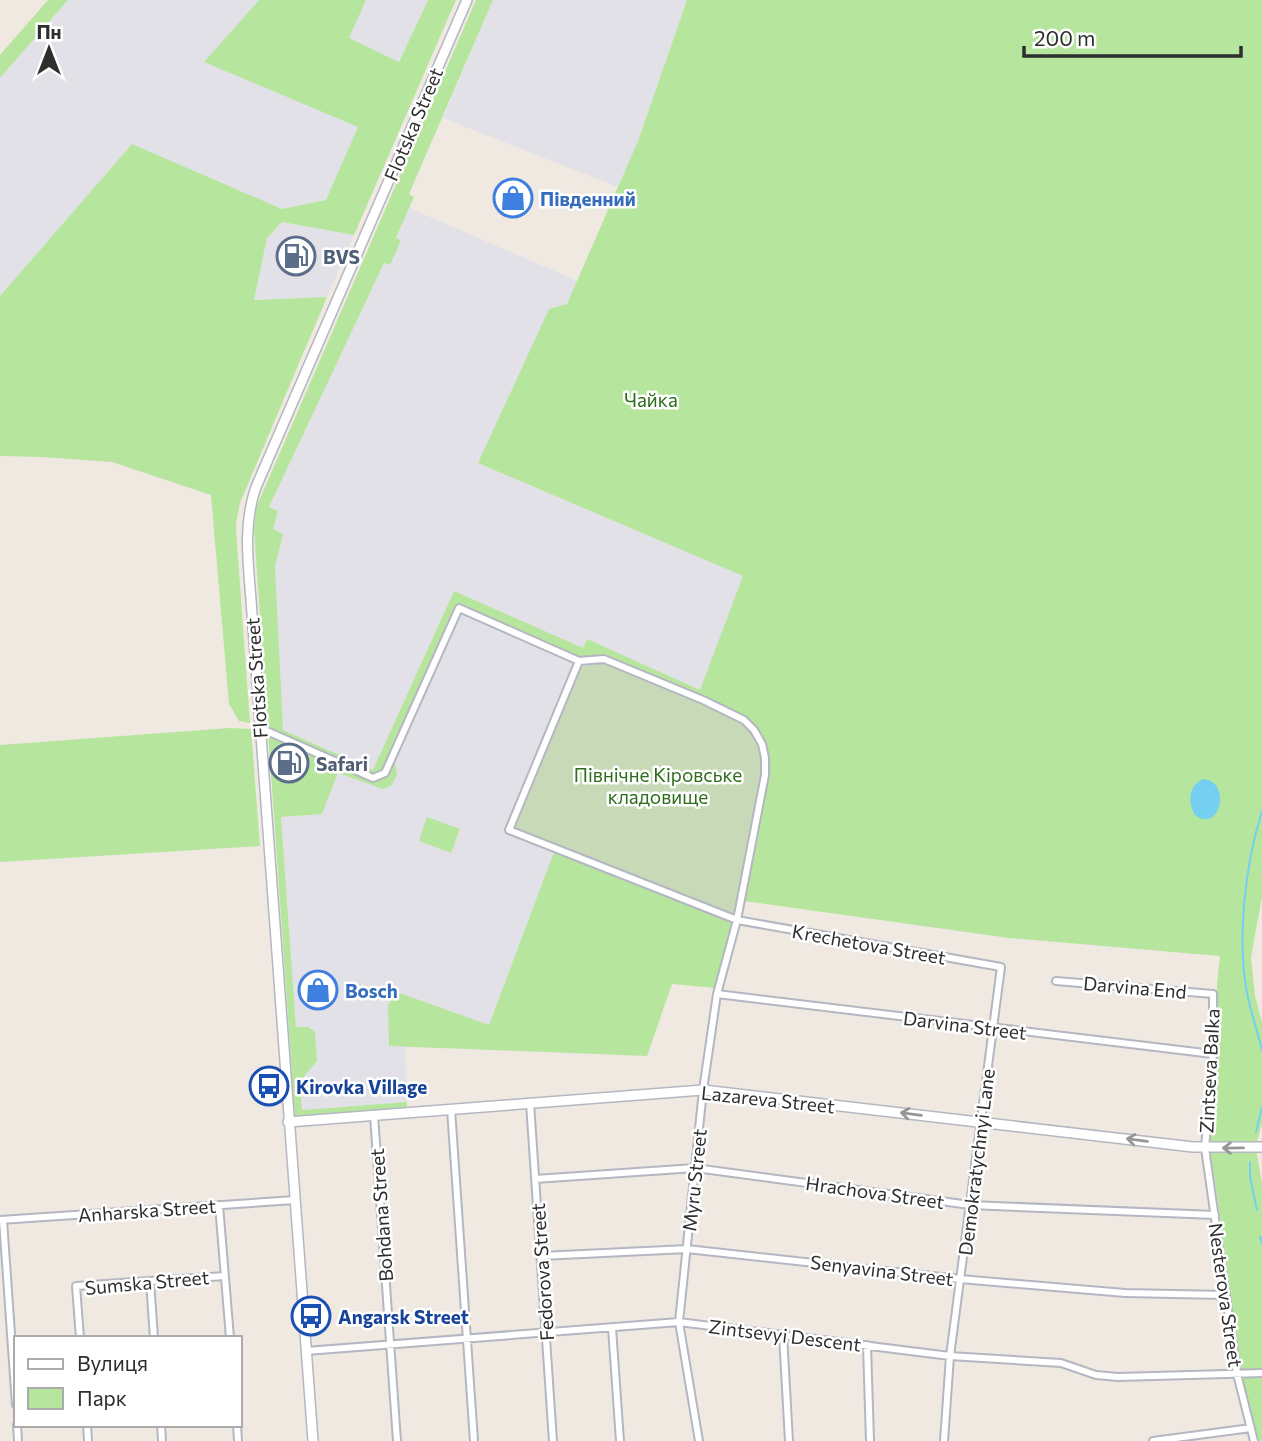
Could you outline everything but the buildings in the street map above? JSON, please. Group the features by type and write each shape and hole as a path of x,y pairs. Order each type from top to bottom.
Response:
{"street":[{"name":"Flotska Street","path":"313,1441 247,537 250,506 467,0"},
{"path":"260,728 373,778 385,773 459,608 579,662"},
{"name":"Myru Street","path":"579,662 604,659 724,709 744,720 754,730 764,751 765,775 737,920 718,994 703,1090 679,1322 699,1441"},
{"name":"Krechetova Street","path":"579,662 509,831 737,920 1001,967"},
{"name":"Demokratychnyi Lane","path":"944,1441 950,1356 1001,967"},
{"name":"Darvina End","path":"1056,981 1213,994"},
{"name":"Darvina Street","path":"718,994 1213,1054"},
{"name":"Zintseva Balka","path":"1205,1148 1213,1054 1213,994"},
{"name":"Lazareva Street","path":"288,1122 703,1090 1205,1148 1262,1147"},
{"name":"Fedorova Street","path":"530,1103 554,1441"},
{"path":"451,1110 474,1441"},
{"name":"Bohdana Street","path":"374,1115 397,1441"},
{"name":"Nesterova Street","path":"1205,1148 1237,1374 1254,1441"},
{"name":"Hrachova Street","path":"535,1179 695,1168 970,1205 1215,1215"},
{"name":"Anharska Street","path":"1,1220 295,1200"},
{"path":"219,1205 230,1336"},
{"path":"1,1220 14,1380"},
{"name":"Senyavina Street","path":"541,1256 687,1249 960,1279 1125,1293 1224,1295"},
{"name":"Sumska Street","path":"80,1336 76,1286 225,1276"},
{"path":"150,1281 154,1336"},
{"name":"Zintsevyi Descent","path":"306,1351 679,1322 950,1356 1061,1363 1096,1375 1118,1377 1262,1373"},
{"path":"612,1328 620,1441"},
{"path":"783,1335 789,1441"},
{"path":"867,1345 870,1441"},
{"path":"1153,1441 1251,1427"}],"shaded area":[{"path":"68,0 259,0 205,62 359,127 326,200 282,209 132,144 0,296 0,78"},
{"path":"366,0 428,0 399,62 349,38"},
{"path":"493,0 687,0 638,141 618,187 443,118"},
{"path":"409,208 578,281 478,463 744,576 700,690 588,640 583,648 454,591 373,771 283,730 275,567 283,534 273,529 269,507 384,263 390,265 401,242 396,239"},
{"path":"282,222 354,235 327,297 254,300 267,238"},
{"path":"461,613 573,663 504,832 554,852 489,1026 398,992 389,1046 405,1046 407,1102 302,1110 299,1081 317,1061 315,1033 308,1027 296,1028 281,817 322,814 338,773 383,789 397,774 395,762"}],"green space":[{"path":"48,0 68,0 0,78 0,55"},
{"path":"259,0 366,0 349,38 399,62 428,0 456,0 354,235 282,222 267,238 254,300 327,297 240,503 236,524 250,723 239,721 229,704 211,495 112,462 0,456 0,296 132,144 282,209 326,200 358,127 204,62"},
{"name":"Чайка","path":"476,0 493,0 409,194 414,197 396,238 401,241 390,265 384,263 269,507 278,511 273,529 283,534 275,567 283,730 373,770 454,591 583,648 587,639 700,690 743,576 478,463 549,309 567,304 638,141 687,0 1262,0 1262,897 1251,957 1255,996 1262,1022 1262,1124 1256,1144 1209,1145 1217,1056 1217,984 1220,956 1009,938 744,901 769,775 767,750 757,728 745,717 725,706 605,654 576,657 573,663 461,613 395,762 397,774 392,785 383,789 338,773 322,814 281,817 296,1027 308,1027 315,1032 317,1061 300,1081 302,1110 407,1102 407,1109 295,1117 254,530 256,508"},
{"name":"Північне Кіровське кладовище","path":"606,663 728,714 744,724 756,738 761,753 763,775 735,916 515,828 582,666"},
{"path":"230,728 251,729 260,846 0,862 0,745"},
{"path":"427,817 460,829 451,853 419,841"},
{"path":"554,852 733,922 716,988 672,984 647,1056 389,1046 388,1005 397,992 489,1025"},
{"path":"1256,1150 1262,1183 1262,1370 1241,1370 1210,1151"},
{"path":"1262,1377 1262,1441 1259,1441 1242,1378"}],"water":[{"path":"1204,779 1218,788 1220,796 1217,812 1205,819 1196,816 1190,800 1195,785"}],"waterway":[{"path":"1262,811 1247,879 1243,928 1244,976 1262,1050"},
{"path":"1256,1132 1262,1108"},
{"path":"1250,1162 1250,1177 1257,1210"},
{"path":"1260,1237 1262,1243"}],"place":[{"name":"Південний","path":"513,198"},
{"name":"BVS","path":"296,256"},
{"name":"Safari","path":"289,763"},
{"name":"Bosch","path":"318,990"},
{"name":"Kirovka Village","path":"269,1086"},
{"name":"Angarsk Street","path":"311,1316"}]}
